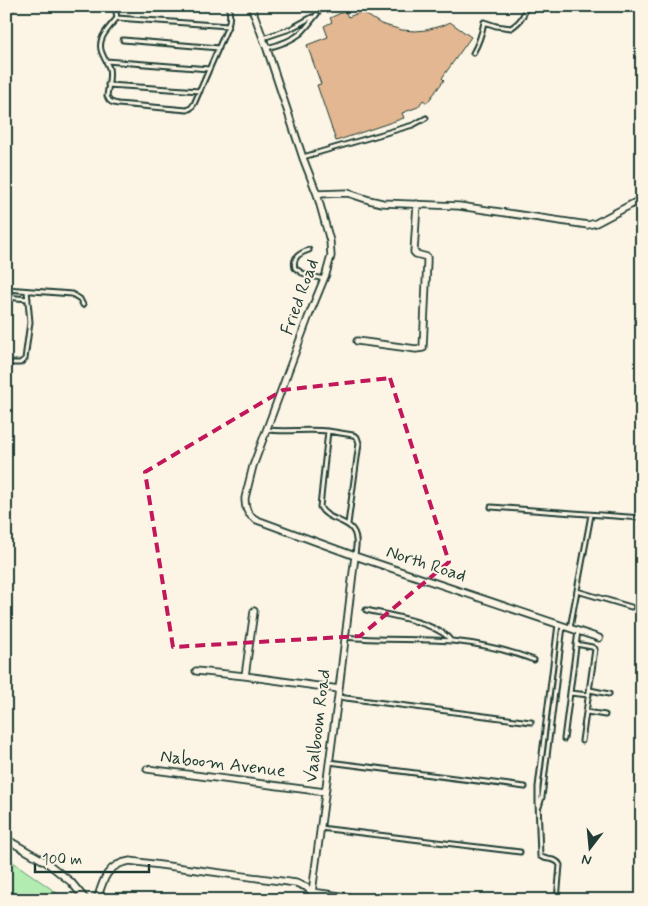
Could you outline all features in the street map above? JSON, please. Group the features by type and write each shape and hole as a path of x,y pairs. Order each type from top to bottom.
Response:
{"street":[{"path":"6,8 14,6"},
{"name":"Fried Road","path":"247,512 245,503 253,466 324,279 329,263 330,249 326,223 317,194 251,6"},
{"path":"317,194 348,193 382,203 459,206 588,225 596,223 642,197"},
{"path":"357,341 416,350 423,348 427,257 414,252 417,204"},
{"name":"North Road","path":"247,512 257,520 355,556 598,638"},
{"name":"Vaalboom Road","path":"311,900 355,556"},
{"path":"245,676 254,610"},
{"path":"196,671 339,689"},
{"name":"Naboom Avenue","path":"147,769 325,792"},
{"path":"6,839 46,862 61,874 86,900"},
{"path":"97,900 104,880 111,868 117,864 130,861 296,883 306,886 312,892 370,900"}],"lane":[{"path":"117,18 115,8 127,6"},
{"path":"117,18 102,38 101,51 109,72 108,100 112,103 187,110 194,104 228,26 230,20 228,6"},
{"path":"318,6 321,10"},
{"path":"473,53 482,34 484,22 511,28 523,18 526,6"},
{"path":"263,38 290,29 317,14 305,29 295,37 284,43 267,48"},
{"path":"117,18 228,26"},
{"path":"123,40 219,48"},
{"path":"106,61 210,69"},
{"path":"108,85 200,91"},
{"path":"303,158 413,125 426,118"},
{"path":"309,250 296,256 294,261 295,268 302,273 324,279"},
{"path":"6,289 72,294 80,299 83,305"},
{"path":"12,363 20,363 26,359 30,322 27,291"},
{"path":"6,297 28,299"},
{"path":"267,430 282,432 311,429 357,437 359,443 348,524"},
{"path":"328,431 320,507 324,514 348,524 352,529 356,539 355,556"},
{"path":"490,507 642,518"},
{"path":"570,628 591,515"},
{"path":"577,591 631,606"},
{"path":"366,610 436,629 452,641"},
{"path":"557,900 560,865 556,861 540,856 539,807 542,797 561,625"},
{"path":"564,738 578,631"},
{"path":"345,637 380,640 452,641 500,649 534,660"},
{"path":"576,644 595,649 582,741"},
{"path":"570,693 609,694"},
{"path":"338,696 531,722"},
{"path":"586,712 605,715"},
{"path":"329,762 525,787"},
{"path":"320,828 520,852"}],"highlighted area":[{"path":"390,378 449,562 360,636 173,647 145,472 283,390"}],"green space":[{"path":"6,857 67,900 6,900"}],"building":[{"path":"345,11 348,17 362,12 381,24 402,30 426,30 450,22 471,37 427,103 423,100 418,107 402,113 404,118 336,141 317,85 321,84 307,45 328,37 324,26 332,22 330,18"}]}
